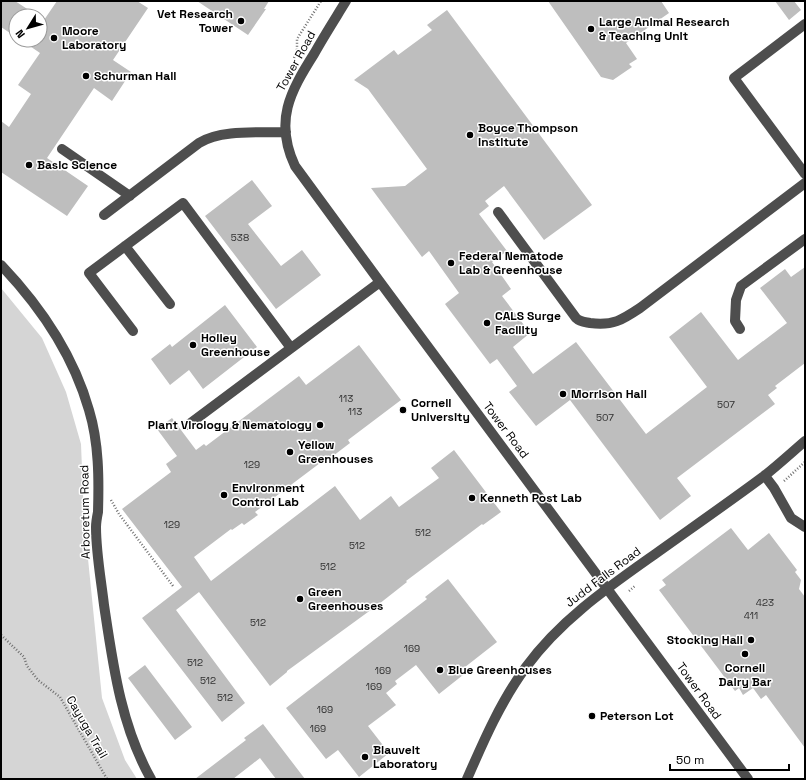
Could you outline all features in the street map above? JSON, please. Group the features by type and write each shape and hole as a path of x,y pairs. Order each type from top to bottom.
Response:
{"street":[{"name":"Tower Road","path":"346,1 290,97 287,110 286,132 288,148 295,166 748,779"},
{"path":"805,24 734,78 805,174"},
{"path":"104,215 199,143 211,137 226,134 286,132"},
{"path":"62,149 130,196"},
{"path":"498,212 576,318 580,321 605,324 619,321 640,308 805,183"},
{"path":"133,331 89,273 183,203 290,348"},
{"path":"740,329 735,321 736,300 742,286 805,239"},
{"path":"126,246 170,304"},
{"name":"Arboretum Road","path":"1,265 19,284 47,319 55,332 78,377 90,411 95,439 98,476 96,526 97,554 111,654 120,698 131,735 151,779"},
{"path":"188,424 380,282"},
{"name":"Judd Falls Road","path":"467,779 492,723 506,697 527,666 551,637 578,612 607,589 765,476 805,441"},
{"path":"765,476 774,488 791,518 805,527"}],"path":[{"path":"294,58 297,52 297,39 321,1"},
{"path":"109,495 119,514 173,586"},
{"name":"Cayuga Trail","path":"1,635 24,657 27,666 42,683 60,697 107,779"}],"shaded area":[{"path":"1,288 42,338 66,392 81,444 84,519 102,698 125,760 137,779 1,779"}],"building":[{"path":"1,1 15,1 26,8 8,8 8,32 1,27"},
{"path":"57,1 137,1 148,8 113,60 131,72 112,101 94,88 47,158 88,186 67,216 1,172 1,121 9,127 31,94 18,85 40,53 33,48 48,48 48,14"},
{"name":"Vet Research Tower","path":"197,1 269,1 264,9 266,9 248,35"},
{"name":"Large Animal Research & Teaching Unit","path":"548,1 661,1 669,13 626,43 637,59 629,64 632,67 613,80 601,77"},
{"path":"775,1 794,1 801,10 789,20"},
{"path":"447,10 592,205 544,240 504,186 485,201 489,206 479,214 507,251 492,262 511,289 502,296 530,333 513,347 533,374 576,342 646,434 707,387 669,337 701,312 738,360 787,323 760,288 785,269 791,277 805,267 805,363 775,386 777,388 768,395 775,404 677,478 691,496 660,520 570,400 536,426 509,392 517,386 497,359 490,364 445,304 459,293 429,251 422,257 371,188 405,186 427,169 368,89 354,80 394,50 398,55 432,30 427,25"},
{"path":"252,180 272,206 248,224 281,266 302,250 321,275 276,309 205,216"},
{"path":"225,305 257,347 203,389 189,370 170,385 151,359 170,344 172,347"},
{"path":"359,345 401,400 348,440 350,443 329,459 328,457 255,512 258,515 244,525 242,523 232,530 231,529 194,557 211,581 335,486 360,520 391,496 399,507 439,478 431,468 454,450 501,512 483,525 482,524 406,581 407,582 379,604 287,671 270,686 199,592 176,610 245,703 222,722 142,618 182,587 122,509 171,472 166,464 177,456 157,429 172,418 196,450 204,444 206,446 299,376 306,385"},
{"name":"Stocking Hall","path":"731,528 748,550 769,533 797,570 795,572 801,580 799,589 805,597 805,748 766,695 761,699 753,688 743,695 739,688 735,691 659,590 666,585 662,580"},
{"name":"Blue Greenhouses","path":"448,579 497,642 460,671 463,675 439,694 416,665 395,681 397,684 386,693 396,705 368,726 389,753 359,777 338,750 326,759 286,708 427,599 425,597"},
{"path":"145,665 192,727 175,740 128,678"},
{"path":"263,724 305,779 276,779 260,758 233,779 195,779 246,740 244,738"}],"place":[{"name":"Vet Research Tower","path":"241,21"},
{"name":"Large Animal Research & Teaching Unit","path":"591,29"},
{"name":"Moore Laboratory","path":"54,38"},
{"name":"Schurman Hall","path":"86,76"},
{"name":"Boyce Thompson Institute","path":"470,135"},
{"name":"Basic Science","path":"29,165"},
{"name":"Federal Nematode Lab & Greenhouse","path":"451,263"},
{"name":"CALS Surge Facility","path":"487,323"},
{"name":"Holley Greenhouse","path":"193,345"},
{"name":"Morrison Hall","path":"563,394"},
{"name":"Cornell University","path":"403,410"},
{"name":"Plant Virology & Nematology","path":"320,425"},
{"name":"Yellow Greenhouses","path":"290,452"},
{"name":"Environment Control Lab","path":"224,495"},
{"name":"Kenneth Post Lab","path":"472,498"},
{"name":"Green Greenhouses","path":"300,599"},
{"name":"Stocking Hall","path":"751,640"},
{"name":"Cornell Dairy Bar","path":"745,654"},
{"name":"Blue Greenhouses","path":"440,670"},
{"name":"Peterson Lot","path":"592,716"},
{"name":"Blauvelt Laboratory","path":"365,757"}]}
